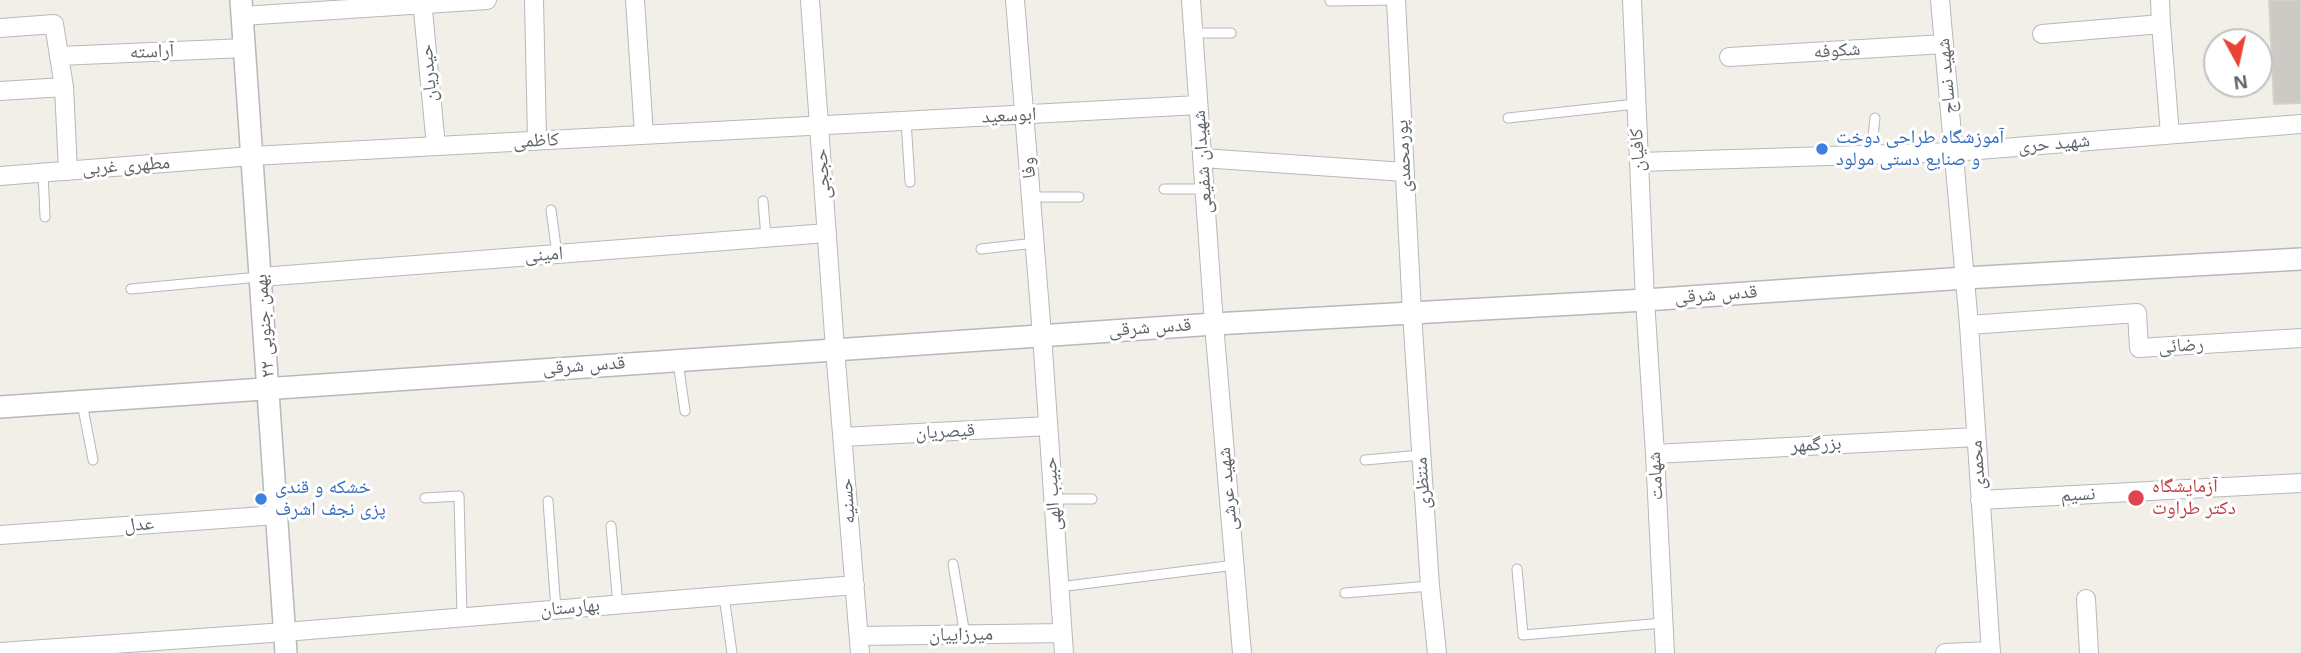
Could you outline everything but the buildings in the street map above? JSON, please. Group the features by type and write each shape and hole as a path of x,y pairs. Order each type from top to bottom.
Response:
{"street":[{"path":"242,8 486,0"},
{"path":"534,0 537,141"},
{"path":"635,0 644,134"},
{"name":"حججی","path":"810,0 835,349"},
{"name":"وفا","path":"1016,0 1042,335"},
{"name":"شهیدان شفیعی","path":"1191,0 1214,324"},
{"path":"1396,0 1407,0"},
{"name":"پورمحمدی","path":"1396,0 1412,313"},
{"name":"کافیان","path":"1632,0 1645,300"},
{"name":"شهید نساج","path":"1940,0 1965,278"},
{"path":"2160,0 2170,134"},
{"name":"حیدریان","path":"422,2 436,146"},
{"name":"۲۲ بهمن جنوبی","path":"242,8 285,642"},
{"path":"0,29 54,24 64,87 68,171"},
{"path":"2042,34 2161,24"},
{"name":"شکوفه","path":"1729,57 1944,44"},
{"name":"آراسته","path":"59,56 244,48"},
{"path":"0,91 64,87"},
{"name":"ابوسعید","path":"819,125 1198,105"},
{"name":"شهید حری","path":"1639,162 1954,152 2301,124"},
{"name":"کاظمی","path":"252,156 819,125"},
{"name":"مطهری غربی","path":"0,176 252,156"},
{"path":"1202,159 1405,172"},
{"name":"امینی","path":"261,277 827,233"},
{"name":"قدس شرقی","path":"0,407 1042,335 2301,259"},
{"name":"محمدی","path":"1965,278 1991,652"},
{"name":"شهامت","path":"1645,300 1665,653"},
{"name":"منتظری","path":"1412,313 1437,653"},
{"name":"رضائی","path":"1969,324 2137,313 2139,348 2301,338"},
{"name":"شهید عرشی","path":"1214,324 1242,653"},
{"name":"حبیب الهی","path":"1042,335 1064,653"},
{"name":"حسنیه","path":"835,349 860,645"},
{"name":"قیصریان","path":"843,438 1048,426"},
{"name":"بزرگمهر","path":"1655,454 1976,437"},
{"name":"نسیم","path":"1980,500 2301,483"},
{"name":"عدل","path":"0,535 277,516"},
{"name":"بهارستان","path":"0,652 285,642 462,617 855,585"},
{"path":"2086,599 2089,653"},
{"name":"میرزاییان","path":"860,645 965,635 1062,633"},
{"path":"1945,653 1991,652"}],"lane":[{"path":"1330,1 1396,0"},
{"path":"1193,33 1231,33"},
{"path":"1508,118 1636,104"},
{"path":"1871,155 1875,118"},
{"path":"906,121 910,182"},
{"path":"43,173 46,217"},
{"path":"1164,189 1205,189"},
{"path":"1031,197 1079,197"},
{"path":"763,201 766,237"},
{"path":"551,210 557,254"},
{"path":"981,249 1035,243"},
{"path":"131,289 261,277"},
{"path":"678,360 685,411"},
{"path":"82,401 93,460"},
{"path":"1365,460 1422,455"},
{"path":"425,498 460,496 462,617"},
{"path":"1054,499 1092,499"},
{"path":"548,501 556,610"},
{"path":"611,526 618,605"},
{"path":"953,564 965,635"},
{"path":"1059,587 1235,565"},
{"path":"1517,569 1523,635 1663,623"},
{"path":"1345,593 1430,586"},
{"path":"724,596 732,653"}],"place":[{"name":"آموزشگاه طراحی دوخت و صنایع دستی مولود","path":"1822,149"},
{"name":"آزمایشگاه دکتر طراوت","path":"2136,498"},
{"name":"خشکه و قندی پزی نجف اشرف","path":"261,499"}]}
